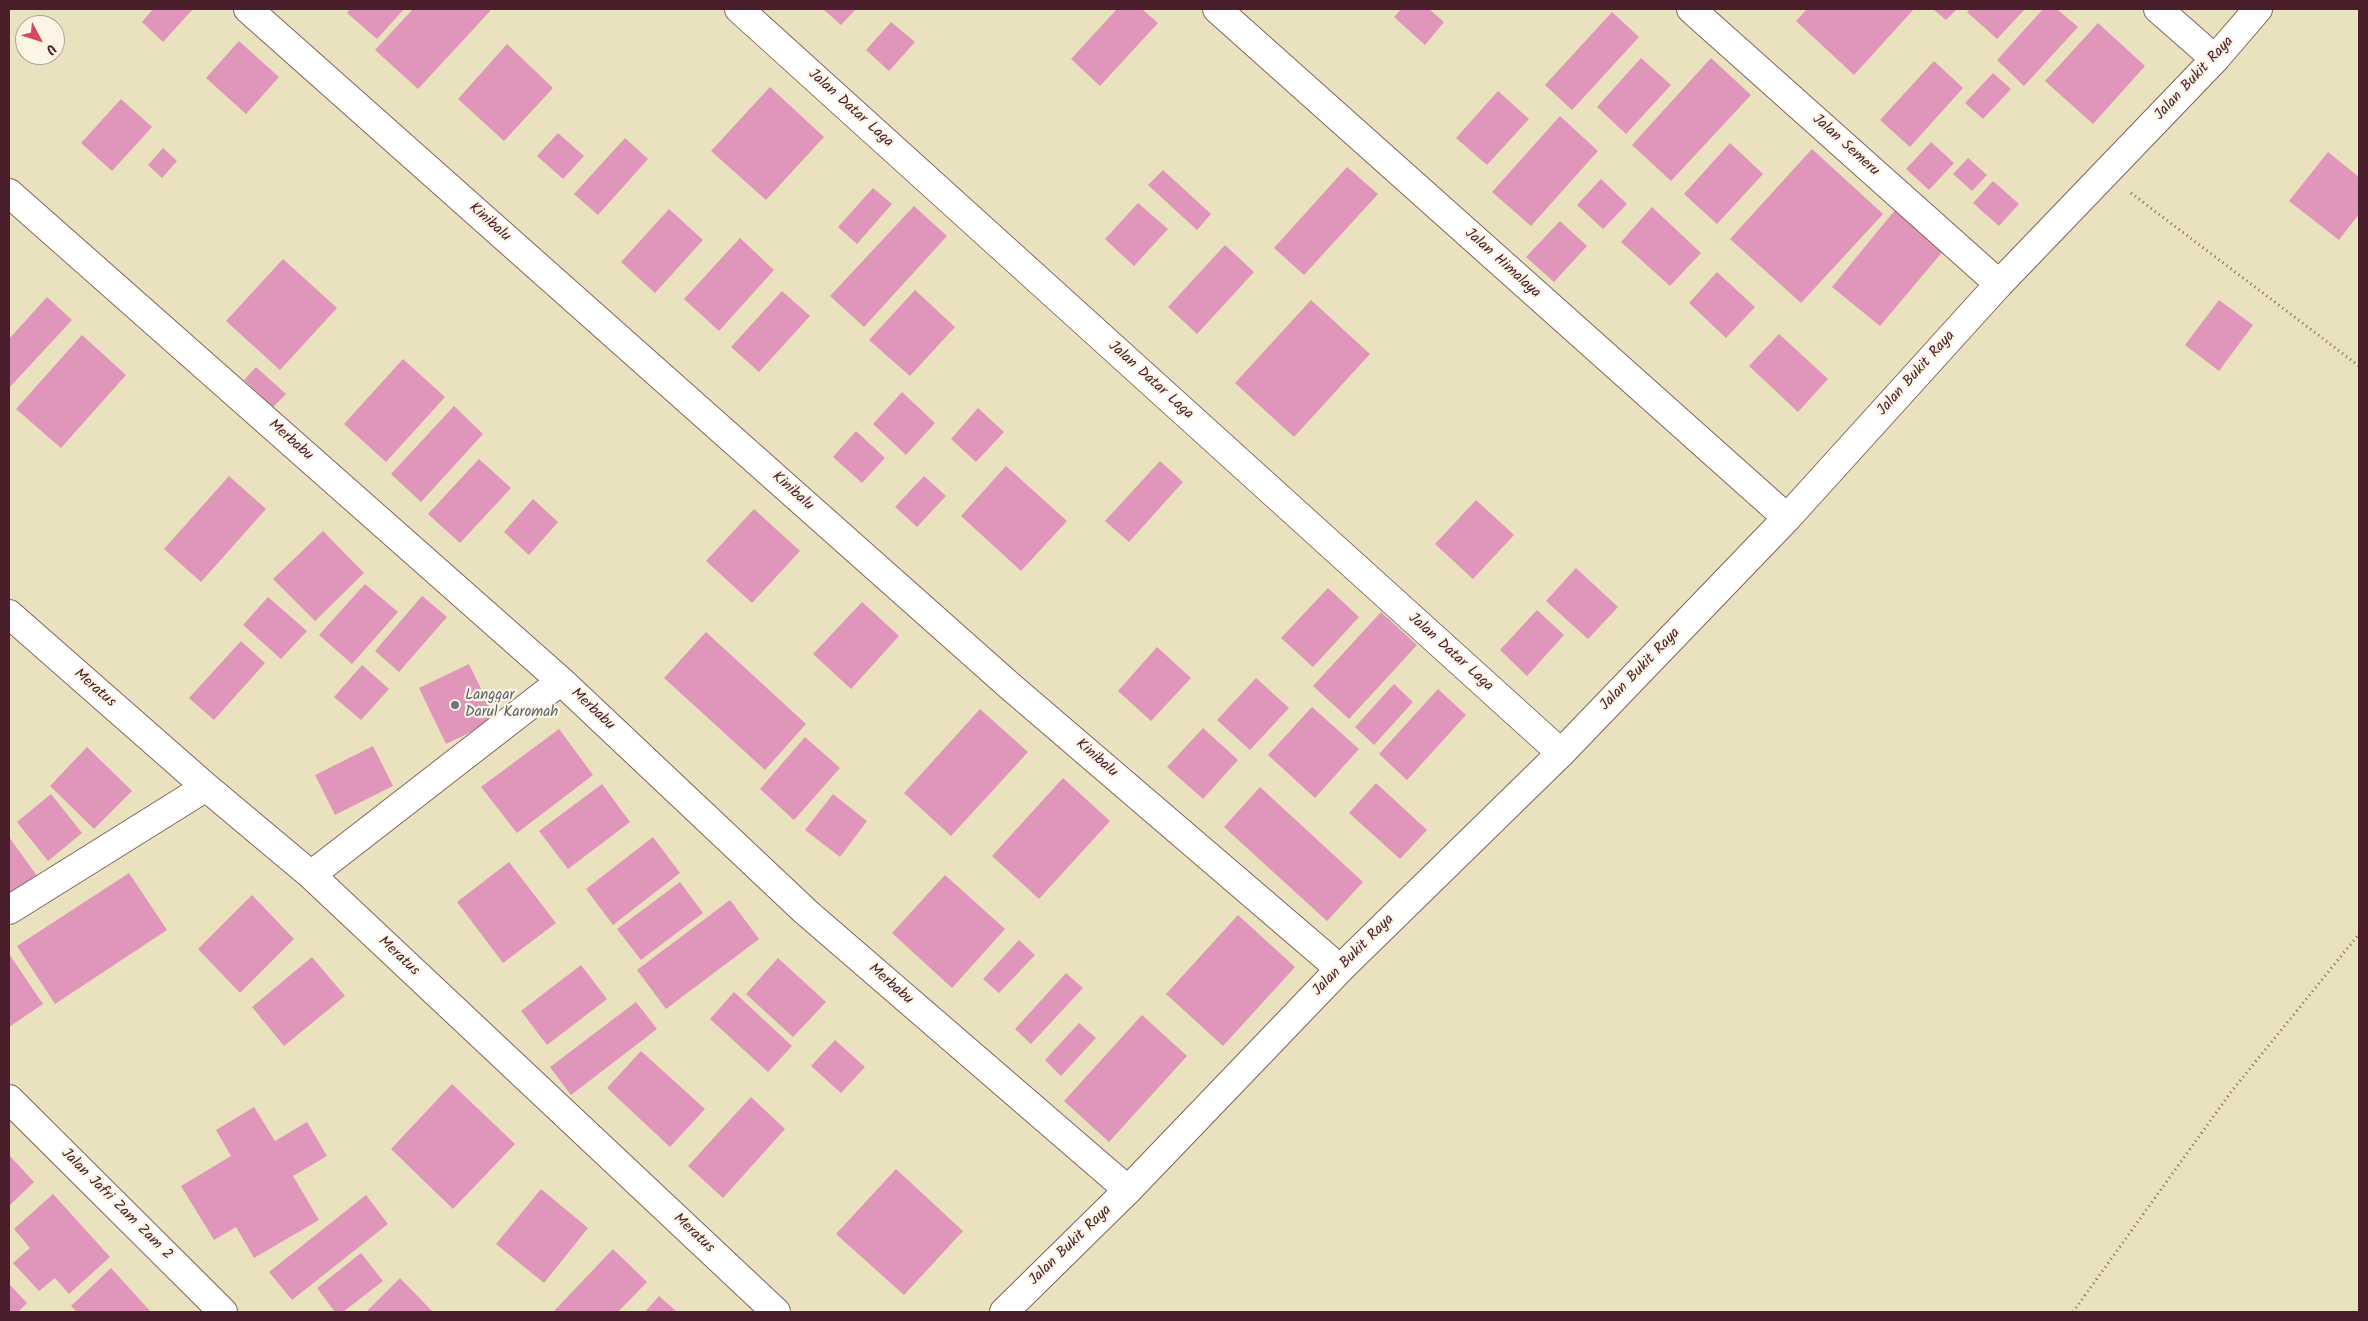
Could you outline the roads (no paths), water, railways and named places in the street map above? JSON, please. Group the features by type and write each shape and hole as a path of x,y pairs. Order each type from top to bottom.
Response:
{"street":[{"name":"Kinibalu","path":"248,9 1011,687 1340,969"},
{"name":"Jalan Datar Laga","path":"739,9 1561,753"},
{"name":"Jalan Himalaya","path":"1217,9 1787,518"},
{"name":"Jalan Semeru","path":"1691,9 1999,284"},
{"path":"2158,9 2215,59"},
{"name":"Jalan Bukit Raya","path":"1004,1312 1128,1190 1340,969 1561,753 1787,518 1999,284 2215,59 2258,9"},
{"name":"Merbabu","path":"9,193 561,681 806,912 1128,1190"},
{"name":"Meratus","path":"9,614 311,875 776,1312"},
{"path":"311,875 561,681"},
{"path":"9,910 206,786"},
{"name":"Jalan Jafri Zam Zam 2","path":"9,1098 223,1312"}],"place":[{"name":"Langgar Darul Karomah","path":"455,705"}]}
